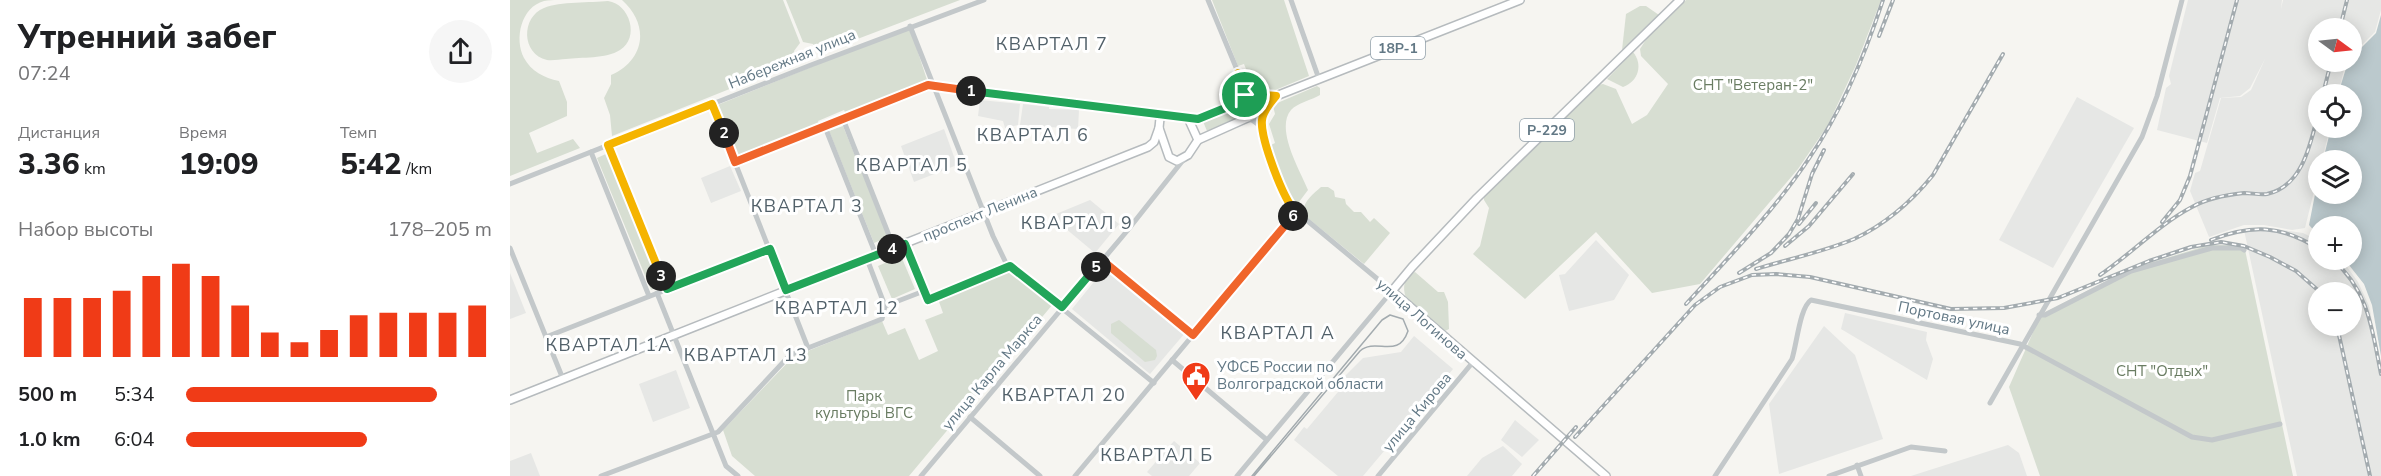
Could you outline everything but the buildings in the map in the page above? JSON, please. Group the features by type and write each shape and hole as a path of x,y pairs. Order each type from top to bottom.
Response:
{"main road":[{"name":"18Р-1","path":"1188,118 1198,119 1254,98 1276,96 1520,0"},
{"name":"Р-229","path":"1392,291 1426,251 1475,201 1680,0"},
{"name":"18Р-1","path":"1184,159 1198,140 1254,115 1276,96"},
{"path":"1149,147 1154,142 1160,118 1167,115 1188,118 1198,140"},
{"path":"1158,125 1170,156"},
{"name":"проспект Ленина","path":"510,400 1149,147"},
{"path":"1149,147 1158,148 1170,156 1184,159"},
{"name":"улица Логинова","path":"1392,291 1606,476"}],"street":[{"name":"Набережная улица","path":"510,184 910,26 984,0"},
{"path":"1208,0 1245,88 1244,98 1240,102"},
{"path":"1291,0 1319,79"},
{"name":"Портовая улица","path":"1715,476 1792,359 1798,342 1803,312 1806,304 1812,300 2022,345 2147,128 2182,0"},
{"path":"910,26 996,244 1006,263 1154,383"},
{"path":"1238,73 1246,88 1259,95 1276,96"},
{"path":"735,162 928,85 1167,115"},
{"path":"1265,142 1262,119 1276,96"},
{"path":"712,104 808,348"},
{"path":"1153,112 1157,116 1158,125"},
{"path":"843,119 894,248"},
{"path":"1246,119 1259,125 1265,142"},
{"path":"825,127 876,255"},
{"name":"улица Логинова","path":"1265,142 1289,203 1296,212 1392,291"},
{"path":"608,145 667,289"},
{"path":"591,152 649,296"},
{"path":"1170,156 1173,173"},
{"name":"улица Карла Маркса","path":"921,476 1184,159"},
{"path":"1075,476 1296,212"},
{"path":"905,244 928,300 1010,266"},
{"path":"510,248 563,379"},
{"path":"2040,315 2045,315 2131,271 2170,258 2212,248 2241,248 2244,250"},
{"path":"546,337 770,249"},
{"path":"601,476 714,434 790,355 882,319 885,306 867,259"},
{"path":"1102,260 1193,335"},
{"path":"885,306 924,291"},
{"path":"1237,476 1392,291"},
{"path":"657,293 726,466 738,476"},
{"path":"1990,403 2022,345 2192,437 2212,440 2280,424"},
{"path":"1172,360 1267,440"},
{"name":"улица Кирова","path":"1378,476 1473,363"},
{"path":"970,417 1040,476"},
{"path":"1829,476 1911,447 1945,451"},
{"path":"1857,465 1861,476"}],"shaded area":[{"path":"2188,0 2282,0 2281,9 2283,0 2381,0 2381,10 2375,32 2362,45 2362,18 2308,18 2308,72 2344,72 2340,84 2308,84 2308,138 2328,138 2324,150 2308,150 2308,204 2311,204 2305,228 2292,230 2264,225 2244,225 2209,237 2190,191 2195,173 2200,171 2221,98 2241,97 2251,90 2265,59 2250,88 2240,96 2220,98 2207,143 2157,130 2166,88 2171,84 2169,76"},
{"path":"2381,15 2381,356 2372,305 2364,284 2353,270 2362,270 2362,216 2311,216 2313,204 2362,204 2362,150 2326,150 2328,138 2362,138 2362,84 2341,84 2345,72 2362,72 2362,47 2376,33"},
{"path":"2077,97 2134,128 2053,268 1999,240"},
{"path":"980,100 1020,104 1018,125 1005,128 1003,121 978,116"},
{"path":"1023,104 1049,107 1049,109 1079,110 1078,129 1020,125"},
{"path":"944,129 957,165 914,182 901,146"},
{"path":"730,166 741,191 711,203 701,178"},
{"path":"1090,200 1119,224 1095,253 1059,223 1056,214"},
{"path":"2269,228 2303,233 2308,236 2308,270 2349,270 2358,282 2308,282 2308,336 2362,336 2362,291 2369,306 2381,365 2381,476 2297,476 2244,230"},
{"path":"1596,240 1629,275 1614,300 1569,311 1559,275 1565,274"},
{"path":"1106,267 1185,333 1150,374 1072,309"},
{"path":"510,273 526,313 510,319"},
{"path":"1845,313 1927,332 1926,340 1933,359 1927,380 1841,329"},
{"path":"1824,326 1855,355 1883,439 1779,474 1769,404"},
{"path":"1414,336 1453,369 1363,476 1338,476 1294,440 1304,427 1307,429 1338,392 1345,379 1343,378 1363,358 1401,352"},
{"path":"676,370 690,408 653,422 639,384"},
{"path":"1515,420 1539,440 1522,457 1501,440"},
{"path":"1174,441 1200,463 1189,476 1152,476 1147,472"},
{"path":"2008,445 2019,453 2027,476 1911,476"},
{"path":"1503,446 1522,464 1512,476 1467,476 1482,458"},
{"path":"531,453 540,476 510,476 510,461"}],"green space":[{"path":"510,0 558,0 544,1 536,4 530,10 522,25 520,42 524,58 530,67 543,76 559,81 567,102 567,116 529,133 537,153 573,139 580,148 510,176"},
{"path":"622,0 783,0 800,43 794,51 797,62 612,136 610,115 604,98 611,84 611,75 631,60 640,41 637,20"},
{"path":"786,0 960,0 818,54 813,44 803,42"},
{"path":"1212,0 1284,0 1309,76 1273,91 1252,84 1244,64 1238,66"},
{"name":"СНТ \"Ветеран-2\"","path":"1686,0 1881,0 1856,65 1828,125 1798,169 1700,284 1652,293 1596,232 1525,299 1473,254 1480,246 1489,208 1484,196 1598,85 1603,84 1616,89 1632,124 1647,115 1668,84 1641,56 1640,49 1647,38"},
{"path":"608,1 622,8 630,22 630,38 620,50 601,56 552,60 538,56 532,51 527,35 531,19 536,13 558,4"},
{"path":"1640,6 1646,6 1659,15 1622,50 1626,14"},
{"path":"905,29 911,31 928,83 847,116 844,110 818,121 820,127 736,160 715,106"},
{"path":"1633,52 1638,62 1638,72 1633,81 1623,87 1607,79"},
{"path":"1317,86 1320,88 1320,95 1301,103 1291,110 1287,118 1286,128 1290,150 1308,190 1296,206 1291,202 1271,150 1271,145 1275,143 1269,124 1275,114 1273,106 1275,104"},
{"path":"1247,103 1249,115 1207,131 1202,119"},
{"path":"843,126 888,237 874,243 829,131"},
{"path":"608,153 663,285 651,290 597,158"},
{"path":"1321,187 1328,187 1334,191 1335,197 1345,199 1346,204 1354,212 1361,212 1370,222 1374,218 1390,233 1364,264 1304,215 1306,203"},
{"name":"СНТ \"Отдых\"","path":"2209,245 2244,245 2293,476 2040,476 2009,387 2041,314 2133,268"},
{"path":"901,256 915,289 892,299 878,266"},
{"name":"Парк культуры ВГС","path":"1012,269 1053,304 909,476 755,476 732,456 723,430 793,357 882,321 888,335 905,328 919,360 938,351 925,320 943,313 938,299"},
{"path":"1415,272 1438,292 1444,292 1448,302 1449,329 1443,332 1406,298 1405,282 1408,276"},
{"path":"1119,320 1156,350 1155,360 1145,362 1111,333 1111,324"}],"tram line":[{"path":"1252,476 1382,320 1390,315 1403,319 1408,331 1404,340 1393,346 1366,347 1360,351 1254,476"}],"railway":[{"path":"1686,304 1767,214 1822,139 1852,81 1883,0"},
{"path":"1879,36 1893,0"},
{"path":"2162,222 2180,200 2190,176 2237,0"},
{"path":"2342,18 2347,0"},
{"path":"1756,269 1818,252 1854,239 1876,227 1907,203 1933,175 2003,54"},
{"path":"2326,84 2328,72"},
{"path":"2100,275 2168,222 2198,204 2230,195 2267,194 2280,189 2298,172 2312,138"},
{"path":"1739,273 1771,253 1789,234 1798,219 1812,174 1824,150"},
{"path":"1785,246 1809,226 1853,174"},
{"path":"1799,224 1816,203"},
{"path":"2211,240 2253,229 2279,231 2308,243"},
{"path":"1575,437 1695,305 1720,287 1752,275 1776,274 1810,277 1951,309 2004,308 2058,298 2149,261 2191,247 2221,242 2244,246 2270,257 2296,271 2309,282"},
{"path":"2343,270 2362,298 2381,374"},
{"path":"2339,336 2370,476"},
{"path":"1533,476 1576,427"}],"place":[{"name":"УФСБ России по Волгоградской области","path":"1196,402"}],"district":[{"name":"КВАРТАЛ 7","path":"1052,44"},
{"name":"КВАРТАЛ 6","path":"1033,135"},
{"name":"КВАРТАЛ 5","path":"912,165"},
{"name":"КВАРТАЛ 3","path":"807,206"},
{"name":"КВАРТАЛ 9","path":"1077,223"},
{"name":"КВАРТАЛ 12","path":"837,308"},
{"name":"КВАРТАЛ А","path":"1278,333"},
{"name":"КВАРТАЛ 1А","path":"609,345"},
{"name":"КВАРТАЛ 13","path":"746,355"},
{"name":"КВАРТАЛ 20","path":"1064,395"},
{"name":"КВАРТАЛ Б","path":"1157,455"}],"route":[{"path":"1238,73 1246,88 1259,95 1276,96 1264,113 1262,129 1283,191 1296,212 1193,335 1102,260 1062,307 1012,266 928,300 905,244 786,290 770,249 667,289 608,145 712,104 735,162 932,84 935,87 1198,119 1240,102 1245,95 1245,88 1238,73"}]}
